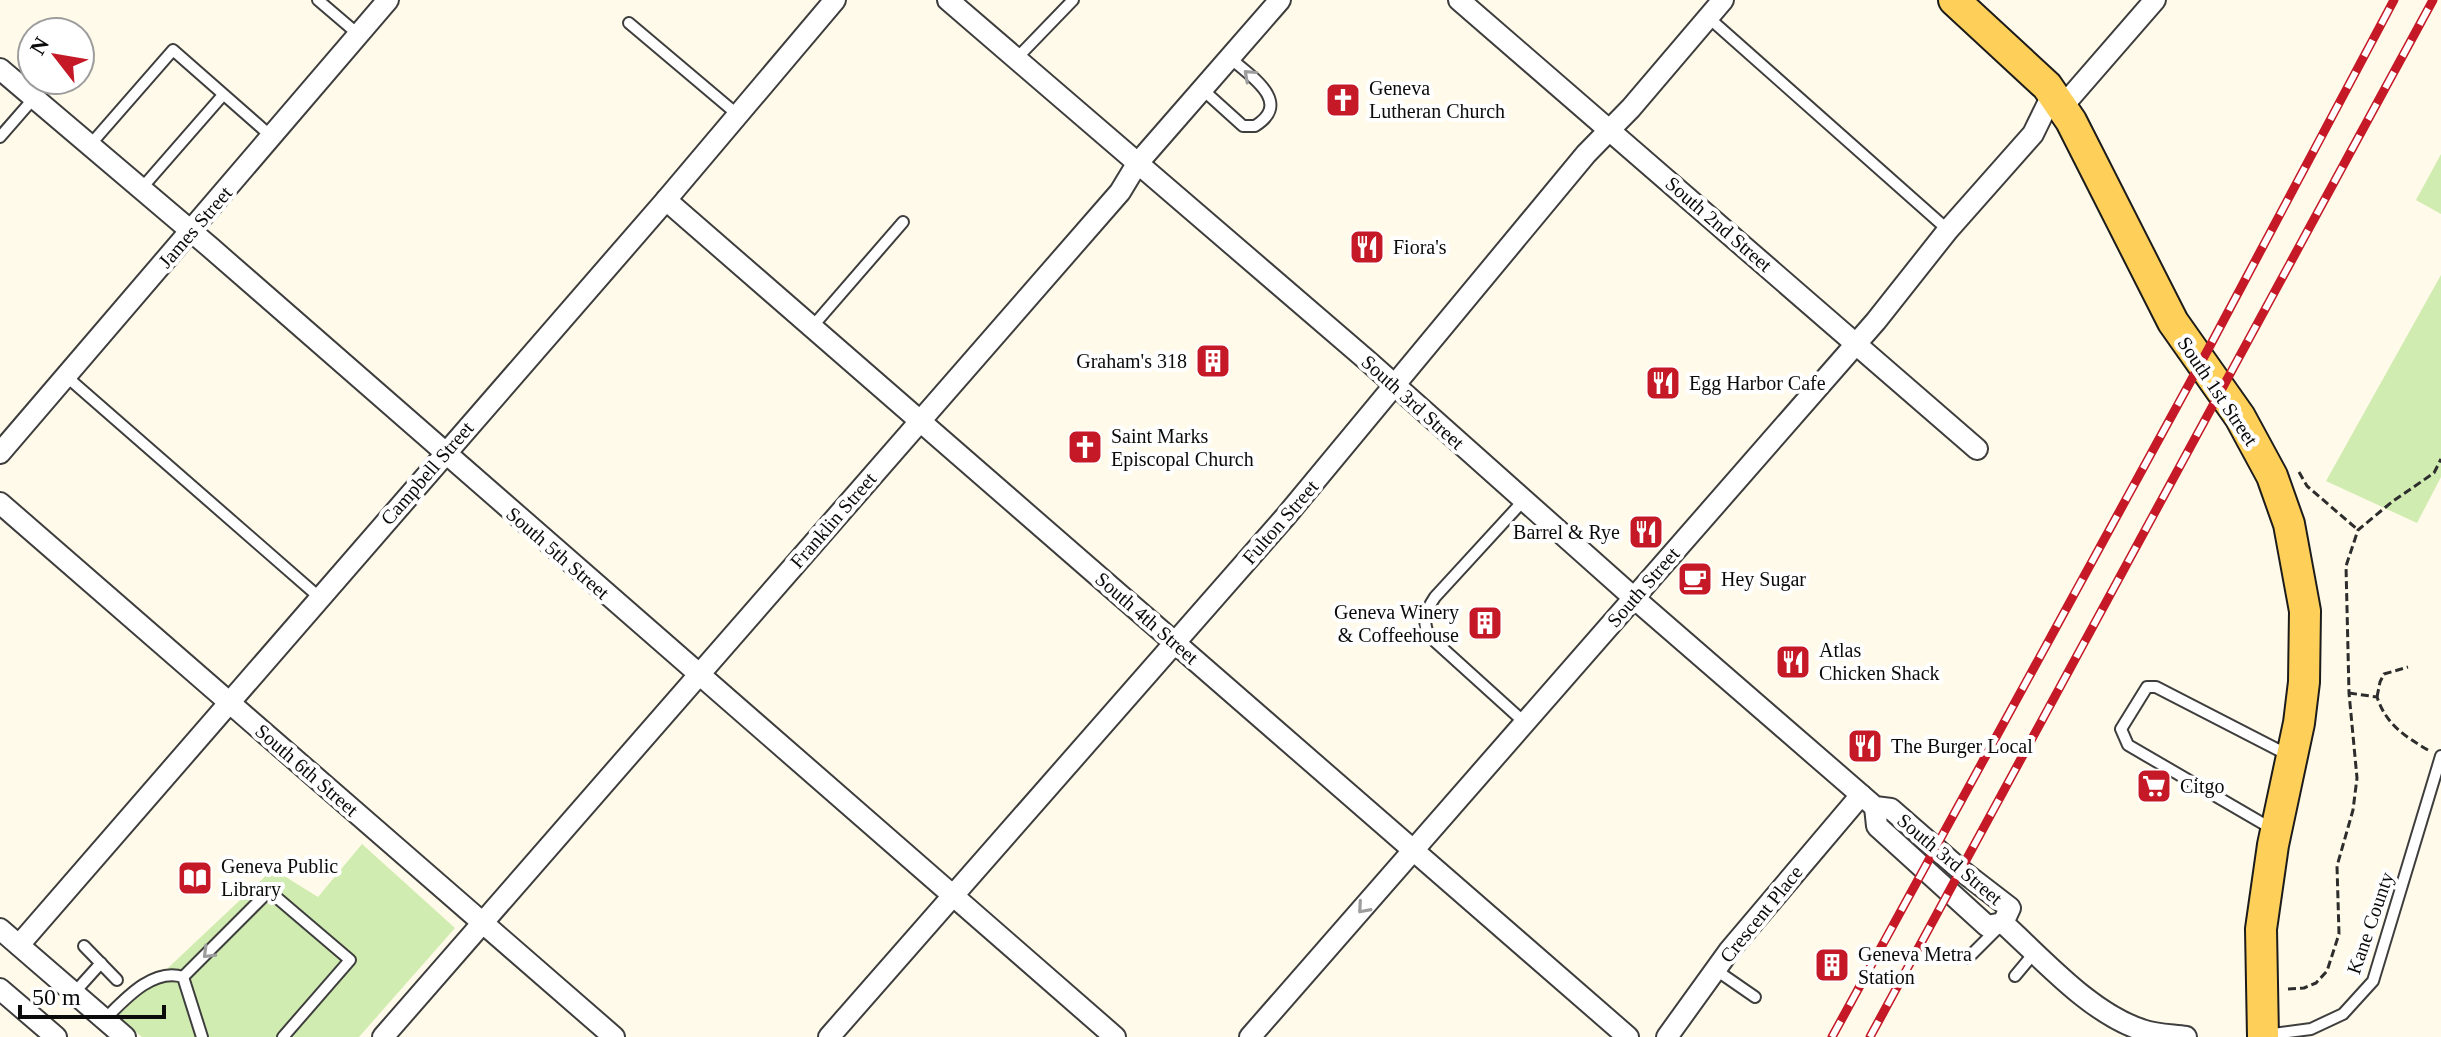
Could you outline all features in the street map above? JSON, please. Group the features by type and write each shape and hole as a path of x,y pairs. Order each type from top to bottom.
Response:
{"main road":[{"name":"South 1st Street","path":"1954,0 2062,107 2173,322 2240,417 2272,476 2289,524 2301,580 2306,646 2304,682 2274,838 2261,929 2258,1037"}],"street":[{"name":"James Street","path":"0,453 388,0"},
{"name":"Campbell Street","path":"19,945 666,200 835,0"},
{"name":"South 3rd Street","path":"948,0 1394,385 1868,801 1877,826 1962,906 1987,926 2003,923 2096,1006 2115,1019 2143,1034 2186,1037"},
{"name":"Franklin Street","path":"383,1037 1120,192 1137,164 1280,0"},
{"name":"South 2nd Street","path":"1459,0 1977,449"},
{"name":"Fulton Street","path":"829,1037 1286,516 1586,154 1723,0"},
{"name":"South Street","path":"2033,134 2062,107 2155,0"},
{"name":"South 5th Street","path":"0,69 192,232 1115,1037"},
{"name":"South Street","path":"1250,1037 1856,343 1948,230 2033,134 2062,107"},
{"name":"South 4th Street","path":"666,200 1628,1037"},
{"name":"South 6th Street","path":"0,503 614,1037"},
{"name":"Crescent Place","path":"1667,1037 1716,970 1868,801"},
{"path":"0,929 125,1037"},
{"path":"0,989 56,1037"}],"lane":[{"path":"318,0 359,35"},
{"path":"1016,59 1073,0"},
{"path":"1709,18 1948,230"},
{"path":"629,23 738,115"},
{"path":"90,145 173,50 272,137"},
{"path":"1202,89 1243,126 1255,126 1266,117 1270,99 1267,91 1229,57"},
{"path":"141,189 223,95"},
{"path":"0,137 34,98"},
{"path":"812,327 903,222"},
{"path":"67,377 319,597"},
{"path":"1524,500 1435,597 1423,623 1429,636 1524,722"},
{"path":"2274,838 2128,745 2121,729 2147,687 2156,687 2292,756"},
{"name":"Kane County","path":"2258,1037 2311,1029 2343,1014 2373,981 2441,756"},
{"path":"183,977 269,891 350,960 283,1037"},
{"path":"1968,958 2003,923"},
{"path":"84,946 117,980"},
{"path":"2015,976 2035,952"},
{"path":"74,993 101,963"},
{"path":"1716,970 1755,997"},
{"path":"105,1019 125,999 152,981 169,975 183,977"},
{"path":"183,977 202,1037"}],"path":[{"path":"2292,989 2316,983 2327,971 2339,934 2337,866 2353,810 2357,778 2349,693 2346,566 2358,530 2434,473 2441,459"},
{"path":"2299,472 2307,486 2358,530"},
{"path":"2408,667 2384,674 2377,697 2383,715 2402,735 2428,750"},
{"path":"2349,693 2377,697"}],"green space":[{"path":"2441,154 2441,214 2416,200"},
{"path":"2441,275 2441,477 2417,523 2326,481"},
{"path":"362,844 455,928 359,1037 142,1037 117,1016 273,869 318,897"}],"railway":[{"path":"1832,1037 2211,344 2394,0"},
{"path":"1870,1037 2433,0"}],"place":[{"name":"Geneva Lutheran Church","path":"1343,100"},
{"name":"Fiora's","path":"1367,247"},
{"name":"Graham's 318","path":"1213,361"},
{"name":"Egg Harbor Cafe","path":"1663,383"},
{"name":"Saint Marks Episcopal Church","path":"1085,447"},
{"name":"Barrel & Rye","path":"1646,532"},
{"name":"Hey Sugar","path":"1695,579"},
{"name":"Geneva Winery & Coffeehouse","path":"1485,623"},
{"name":"Atlas Chicken Shack","path":"1793,662"},
{"name":"The Burger Local","path":"1865,746"},
{"name":"Citgo","path":"2154,786"},
{"name":"Geneva Public Library","path":"195,878"},
{"name":"Geneva Metra Station","path":"1832,965"}]}
